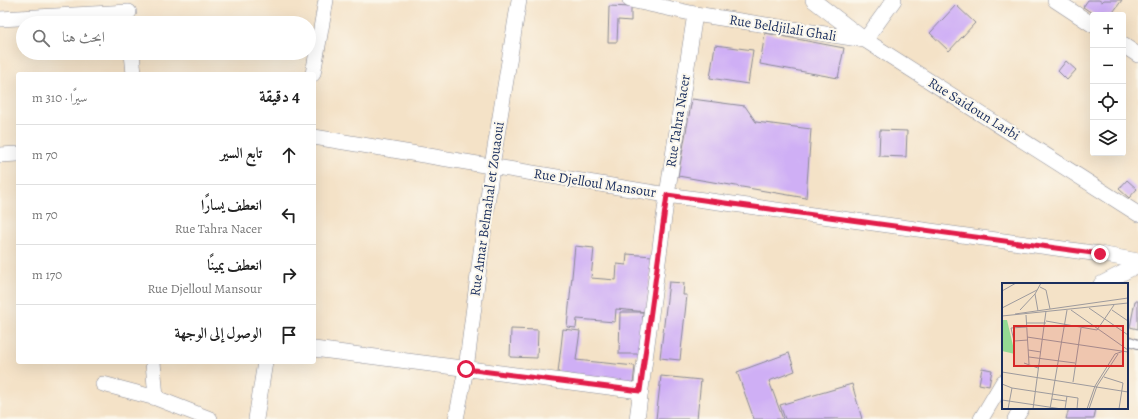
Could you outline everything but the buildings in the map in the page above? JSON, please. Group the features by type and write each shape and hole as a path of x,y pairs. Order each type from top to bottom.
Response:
{"street":[{"path":"316,57 326,0"},
{"name":"Rue Amar Belmahal et Zouaoui","path":"456,419 466,369 492,166 519,0"},
{"name":"Rue Beldjilali Ghali","path":"630,0 695,14 865,40"},
{"name":"Rue Saidoun Larbi","path":"814,0 865,40 1138,214"},
{"path":"865,40 894,0"},
{"path":"1055,0 1090,23"},
{"path":"55,16 129,12"},
{"name":"Rue Tahra Nacer","path":"637,419 667,195 695,14"},
{"path":"0,19 16,18"},
{"path":"1126,47 1138,55"},
{"path":"133,60 134,72"},
{"path":"313,72 315,60"},
{"name":"Rue Djelloul Mansour","path":"316,137 667,195 1100,254 1138,261"},
{"path":"0,155 16,154"},
{"path":"1103,283 1138,265"},
{"path":"316,349 640,391"},
{"path":"153,364 156,398"},
{"path":"256,419 265,364"},
{"path":"103,384 156,398 210,419"},
{"path":"981,419 1002,384"},
{"path":"1015,419 1021,409"}],"lane":[{"path":"1128,340 1138,344"}],"route":[{"path":"466,369 640,391 667,195 1100,254"}]}
